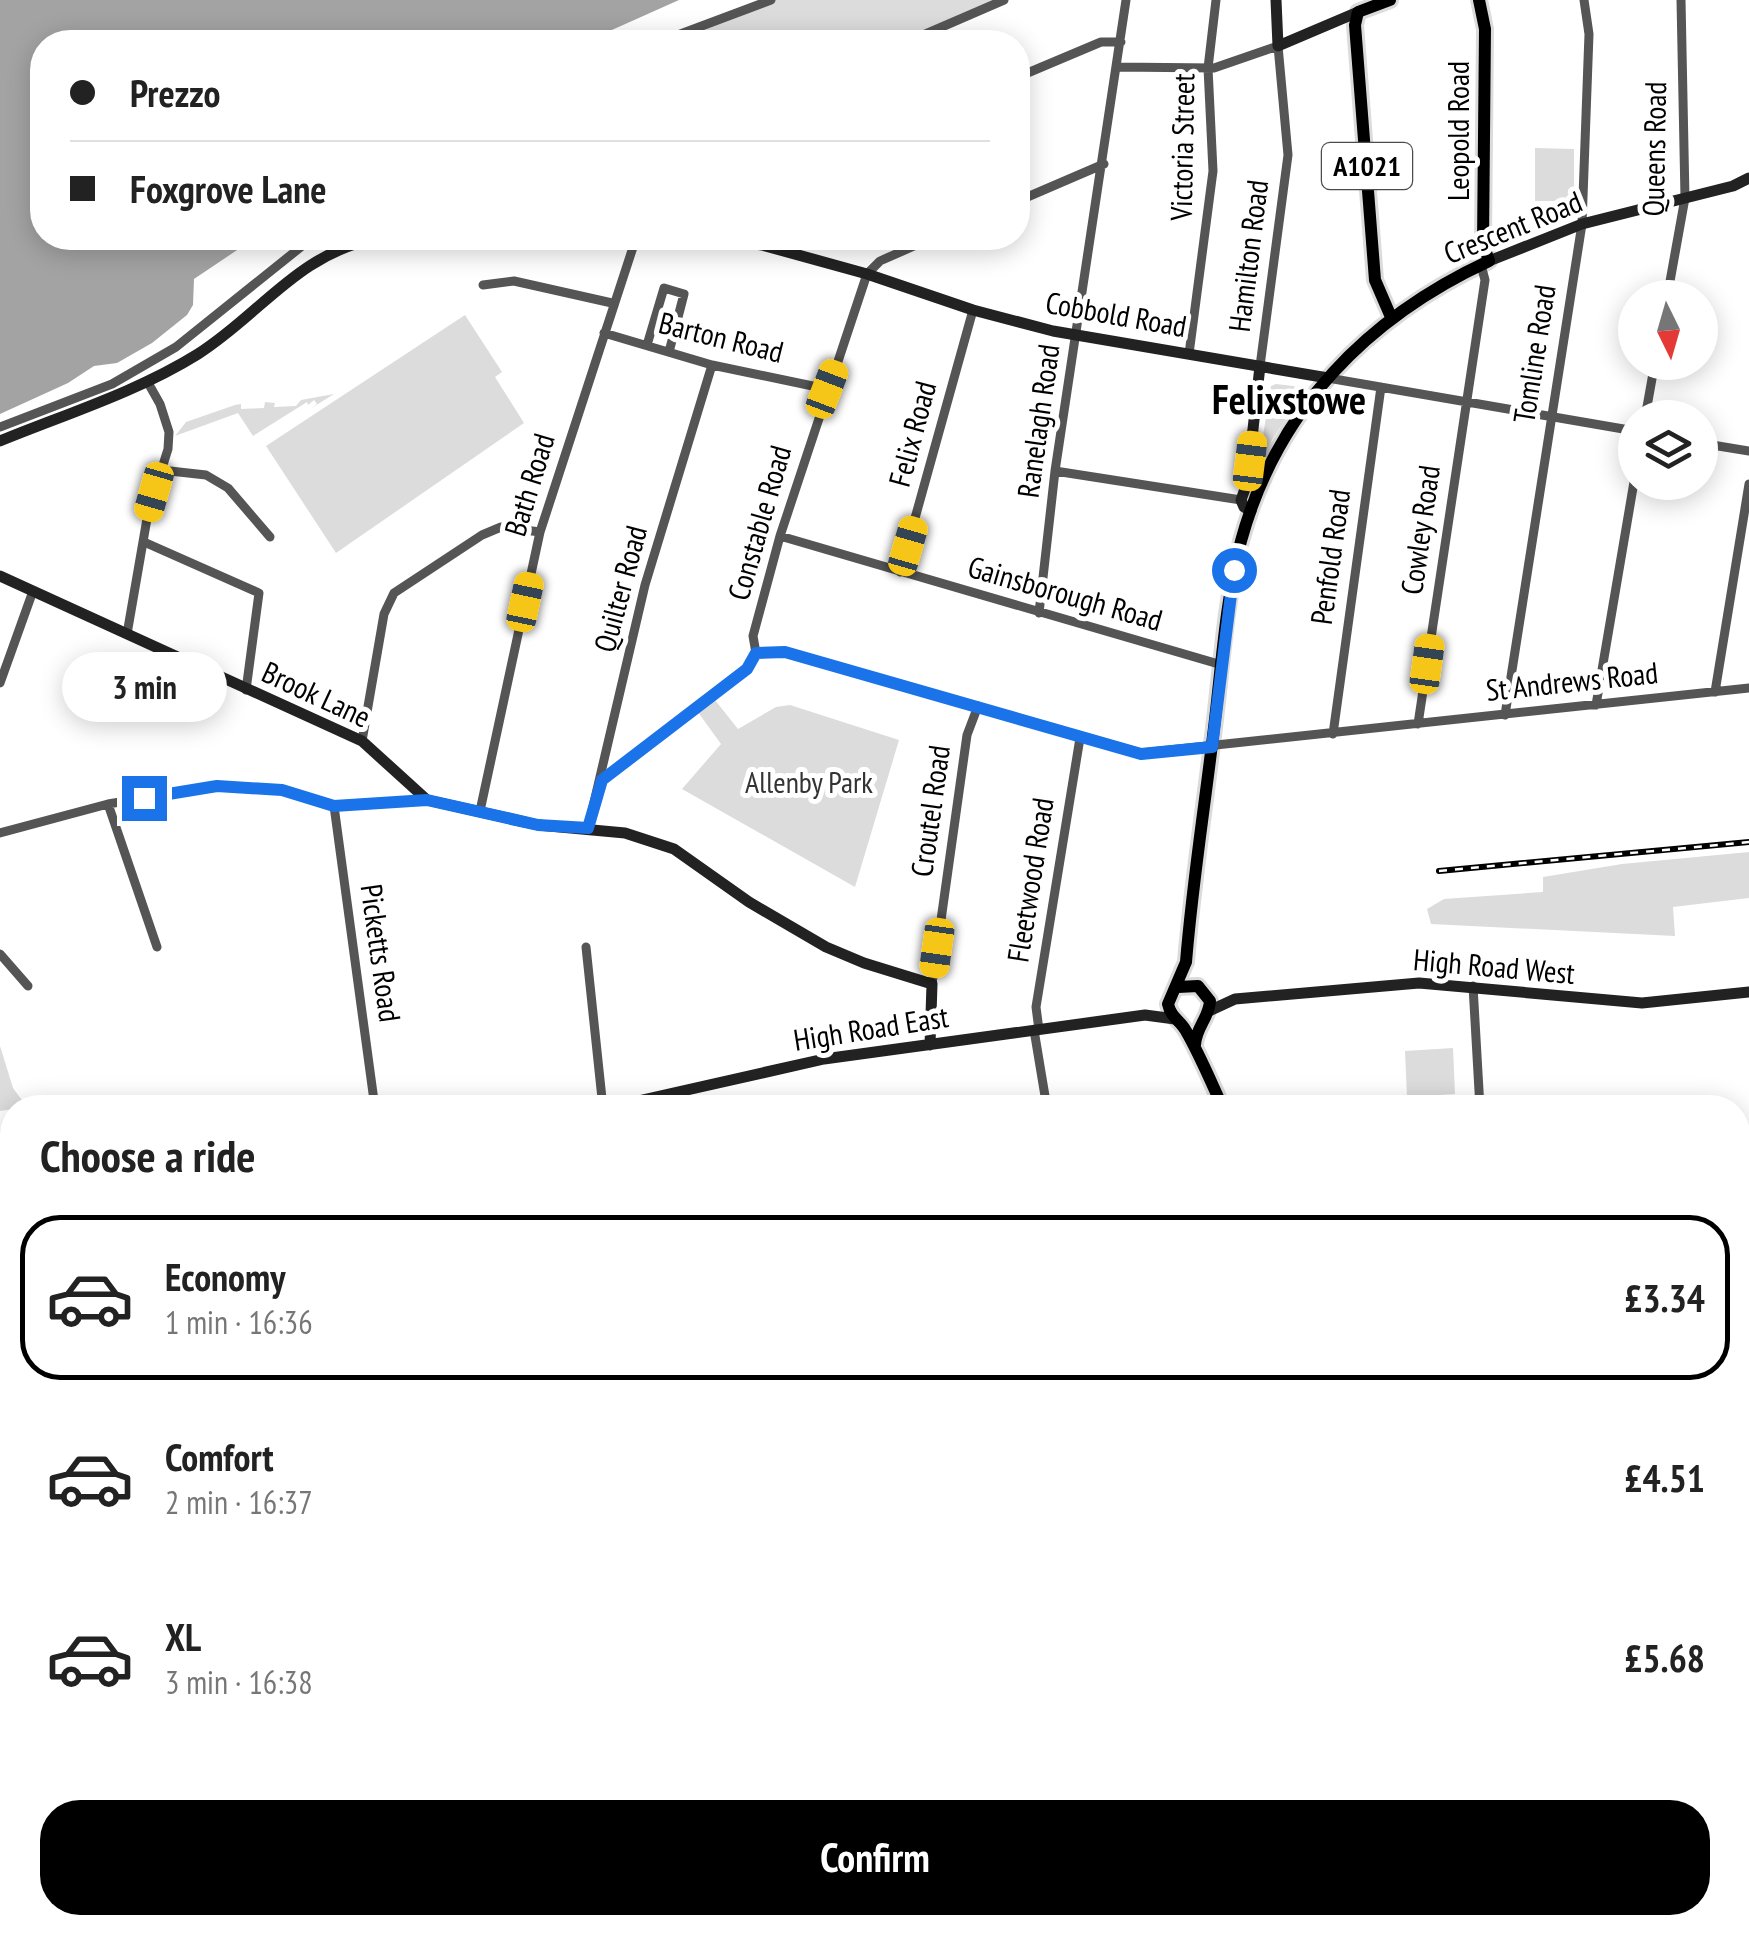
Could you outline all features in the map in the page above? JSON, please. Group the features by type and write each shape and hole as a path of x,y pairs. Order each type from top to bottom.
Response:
{"main road":[{"name":"Leopold Road","path":"1479,0 1485,29 1485,263"},
{"path":"1358,12 1384,1"},
{"name":"A1021","path":"1358,12 1355,25 1375,280 1391,317"},
{"name":"Crescent Road","path":"1328,378 1391,317 1485,263"},
{"name":"Hamilton Road","path":"1174,992 1186,962 1234,570 1246,505 1283,442 1328,378"},
{"path":"1186,962 1210,1002 1196,1048"},
{"path":"1201,988 1174,992 1169,1011 1196,1048 1217,1095"},
{"path":"1178,1021 1190,1025 1205,1016"}],"street":[{"path":"691,30 771,0"},
{"path":"935,30 1004,0"},
{"name":"Ranelagh Road","path":"1040,613 1055,471 1126,0"},
{"name":"Victoria Street","path":"1189,354 1213,171 1208,68 1216,0"},
{"name":"Hamilton Road","path":"1246,505 1288,155 1276,0"},
{"name":"Tomline Road","path":"1506,715 1582,224 1589,34 1584,0"},
{"name":"Queens Road","path":"1669,280 1684,198 1681,0"},
{"path":"1117,68 1208,68 1244,60 1358,12"},
{"path":"1030,72 1101,42 1122,42"},
{"path":"1030,196 1104,164"},
{"name":"Crescent Road","path":"1485,263 1582,224 1748,180"},
{"path":"0,427 112,384 147,364 214,318 297,250"},
{"path":"0,441 146,381 196,355 287,280 337,250"},
{"name":"Bath Road","path":"480,811 540,532 632,250"},
{"name":"Cobbold Road","path":"789,250 973,310 1076,336 1618,428"},
{"path":"868,274 880,260 904,250"},
{"name":"Leopold Road","path":"1465,402 1485,263"},
{"name":"Constable Road","path":"756,653 754,636 780,536 868,274"},
{"path":"483,285 514,282 612,303"},
{"path":"647,345 664,288 684,294 669,352"},
{"name":"Felix Road","path":"900,572 973,310"},
{"name":"Barton Road","path":"604,334 712,366 827,389"},
{"name":"Quilter Road","path":"588,828 645,584 712,366"},
{"path":"127,634 144,542 168,450 169,432 160,404 146,381"},
{"name":"Penfold Road","path":"1332,734 1381,387"},
{"name":"Cowley Road","path":"1418,724 1465,402"},
{"path":"1718,445 1749,451"},
{"path":"161,470 206,474 228,488 270,537"},
{"path":"1055,471 1246,505"},
{"path":"1714,692 1749,484"},
{"path":"1596,705 1631,500"},
{"path":"362,741 384,614 394,593 482,535 501,527 540,532"},
{"name":"Gainsborough Road","path":"780,536 1222,665"},
{"path":"144,542 259,594 246,690"},
{"name":"Brook Lane","path":"0,576 362,741 427,800"},
{"path":"0,683 33,591"},
{"name":"St Andrews Road","path":"756,653 785,652 1141,754 1749,688"},
{"path":"602,780 747,669 756,653"},
{"name":"Croutel Road","path":"932,984 966,735 978,706"},
{"name":"Fleetwood Road","path":"1045,1095 1036,1006 1080,738"},
{"path":"0,833 108,804 217,786 282,790 334,806 427,800 538,825 626,834 674,849 749,902 826,946 864,963 932,984 930,1045"},
{"path":"108,804 157,947"},
{"name":"Picketts Road","path":"334,806 373,1095"},
{"path":"586,946 603,1095"},
{"path":"0,954 28,986"},
{"name":"High Road West","path":"1201,988 1236,999 1419,983 1642,1004 1749,992"},
{"path":"1473,986 1479,1095"},
{"name":"High Road East","path":"1145,1016 1174,992"},
{"name":"High Road West","path":"1205,1016 1236,999"},
{"name":"High Road East","path":"663,1095 824,1059 1145,1016 1178,1021"}],"green space":[{"path":"776,0 999,0 927,30 697,30"},
{"path":"1535,148 1574,149 1574,201 1535,201"},
{"path":"465,315 502,372 495,377 524,423 336,553 266,446"},
{"path":"1271,386 1301,387 1302,394 1272,440 1257,473"},
{"path":"334,394 310,409 317,404 314,400 308,405 307,402 253,436 238,413 175,436 186,422 235,405 241,404 241,409 264,408 265,402 275,403 274,407 296,406 301,400"},
{"name":"Allenby Park","path":"711,695 738,729 776,707 790,705 899,740 855,887 682,789 721,744 695,708"},
{"path":"1749,852 1749,898 1673,907 1675,936 1431,924 1427,909 1444,899 1543,892 1543,877 1622,864"},
{"path":"0,1046 18,1095 0,1095"},
{"path":"1453,1048 1455,1094 1407,1095 1405,1051"}],"shaded area":[{"path":"0,0 679,0 612,30 30,30 30,250 237,250 194,279 193,305 187,315 152,343 117,363 94,366 68,383 0,414"}],"railway":[{"path":"1439,871 1749,842"}],"district":[{"name":"Felixstowe","path":"1289,400"}],"route":[{"path":"144,798 217,786 282,790 334,806 427,800 538,825 588,828 602,780 747,669 756,653 785,652 1141,754 1212,747 1234,570"}]}
